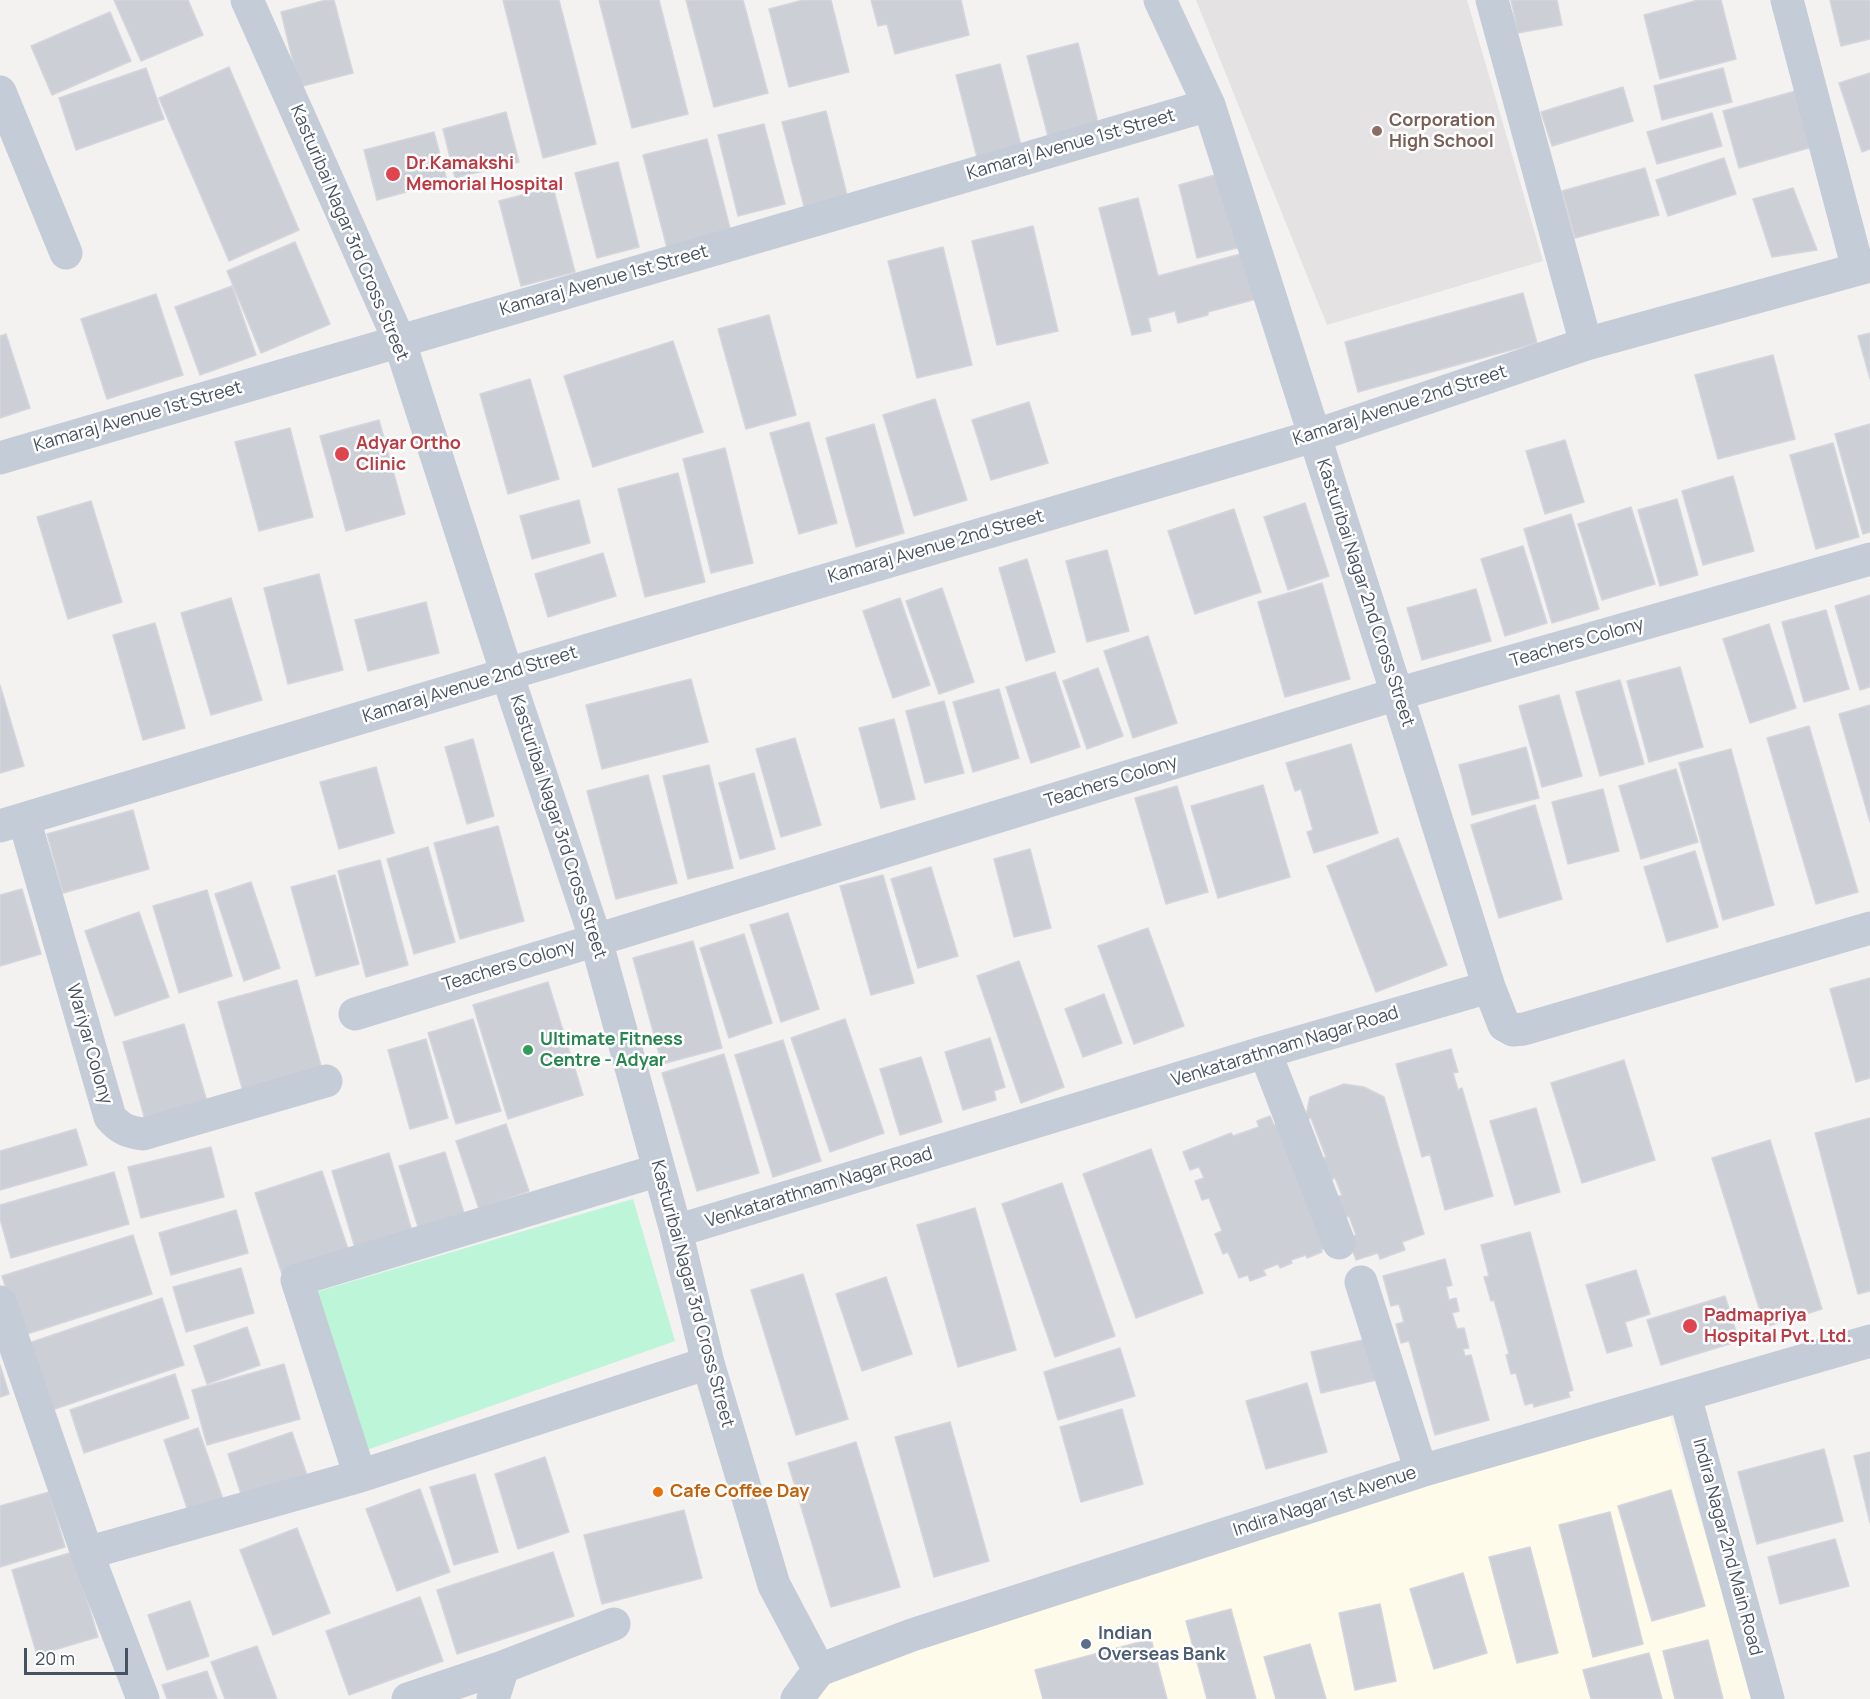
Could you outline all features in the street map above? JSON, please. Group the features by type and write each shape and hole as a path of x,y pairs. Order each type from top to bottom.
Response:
{"street":[{"name":"Kasturibai Nagar 3rd Cross Street","path":"247,0 399,340 596,940 676,1231 708,1363 774,1585 819,1670"},
{"name":"Kasturibai Nagar 2nd Cross Street","path":"1160,0 1209,105 1398,694 1489,987"},
{"path":"1492,0 1586,344"},
{"path":"1787,0 1864,267"},
{"path":"0,92 12,154 66,253"},
{"name":"Kamaraj Avenue 1st Street","path":"0,458 1209,105"},
{"name":"Kamaraj Avenue 2nd Street","path":"12,823 1314,436 1586,344 1864,267"},
{"name":"Teachers Colony","path":"355,1014 1398,694 1870,559"},
{"name":"Wariyar Colony","path":"12,823 110,1117 118,1126 128,1132 143,1134 326,1081"},
{"path":"1489,987 1504,1025 1513,1030 1524,1029 1870,928"},
{"name":"Venkatarathnam Nagar Road","path":"676,1231 1265,1052 1489,987"},
{"path":"1265,1052 1339,1243"},
{"path":"360,1476 297,1280 659,1170"},
{"path":"1361,1282 1421,1471"},
{"path":"0,1302 87,1553 143,1699"},
{"name":"Indira Nagar 1st Avenue","path":"819,1670 923,1632 1421,1471 1870,1341"},
{"path":"87,1553 360,1476 708,1363"},
{"name":"Indira Nagar 2nd Main Road","path":"1685,1396 1768,1699"},
{"path":"408,1699 614,1624"},
{"path":"493,1699 503,1666"},
{"path":"797,1699 819,1670"}],"shaded area":[{"name":"Corporation High School","path":"1196,0 1467,0 1543,261 1327,325"},
{"path":"1667,1407 1754,1699 817,1699 817,1651"}],"green space":[{"path":"633,1199 675,1341 364,1451 316,1292"}],"building":[{"path":"114,0 188,0 203,35 141,61"},
{"path":"334,0 353,73 299,87 281,12"},
{"path":"503,0 559,0 596,144 543,158"},
{"path":"599,0 659,0 688,114 632,128"},
{"path":"686,0 743,0 768,93 714,107"},
{"path":"803,0 831,0 849,72 789,87 769,9"},
{"path":"871,0 961,0 969,35 895,54 887,24 878,26"},
{"path":"1511,0 1557,0 1562,25 1518,33"},
{"path":"1698,0 1721,0 1736,59 1660,79 1644,15"},
{"path":"1830,0 1870,0 1870,39 1841,46"},
{"path":"110,12 131,61 52,95 31,46"},
{"path":"1078,43 1100,131 1050,144 1027,56"},
{"path":"1000,64 1023,153 979,165 956,75"},
{"path":"229,67 299,230 229,261 159,98"},
{"path":"146,68 164,119 76,150 59,98"},
{"path":"1723,68 1732,102 1662,120 1654,86"},
{"path":"1870,73 1870,149 1862,152 1839,83"},
{"path":"1623,87 1633,121 1552,146 1541,112"},
{"path":"1803,89 1819,145 1739,168 1723,111"},
{"path":"826,111 848,199 805,210 782,122"},
{"path":"506,112 519,162 455,178 443,129"},
{"path":"1712,113 1722,146 1657,164 1647,132"},
{"path":"764,124 785,204 738,216 718,135"},
{"path":"434,132 447,181 377,200 364,150"},
{"path":"707,139 731,232 667,248 643,155"},
{"path":"1724,158 1736,194 1668,216 1656,180"},
{"path":"618,162 639,247 597,258 575,173"},
{"path":"1645,168 1659,215 1575,238 1562,191"},
{"path":"1222,173 1241,247 1197,258 1179,185"},
{"path":"553,187 575,272 521,286 499,201"},
{"path":"1793,188 1817,250 1772,257 1753,199"},
{"path":"1138,198 1158,276 1248,252 1260,298 1178,323 1175,311 1148,318 1151,331 1132,335 1099,208"},
{"path":"1033,226 1058,331 997,345 972,241"},
{"path":"295,242 330,324 261,353 227,271"},
{"path":"943,247 972,365 917,378 888,261"},
{"path":"232,286 256,355 200,375 175,307"},
{"path":"1523,293 1537,343 1358,392 1345,342"},
{"path":"156,294 183,375 107,399 81,319"},
{"path":"769,315 796,415 746,429 718,329"},
{"path":"1870,333 1870,379 1858,336"},
{"path":"6,334 30,408 0,418 0,336"},
{"path":"673,341 703,432 593,467 564,376"},
{"path":"1773,355 1795,439 1718,459 1695,375"},
{"path":"530,379 559,479 508,494 480,394"},
{"path":"935,399 967,500 914,516 883,415"},
{"path":"1029,402 1048,463 991,480 972,420"},
{"path":"379,420 405,514 346,531 320,436"},
{"path":"809,422 837,523 799,534 770,433"},
{"path":"874,424 904,533 856,547 826,438"},
{"path":"1870,424 1870,532 1863,534 1835,434"},
{"path":"290,428 313,517 259,531 235,442"},
{"path":"1565,440 1584,502 1545,514 1526,451"},
{"path":"1833,443 1859,537 1816,549 1790,455"},
{"path":"725,448 753,563 711,573 683,459"},
{"path":"678,473 705,582 645,597 618,489"},
{"path":"1733,476 1754,551 1703,565 1682,491"},
{"path":"1677,499 1698,575 1660,586 1638,510"},
{"path":"579,500 590,543 532,559 520,516"},
{"path":"91,501 122,602 68,619 37,517"},
{"path":"1305,503 1329,576 1288,590 1264,517"},
{"path":"1631,507 1655,584 1602,600 1578,524"},
{"path":"1234,509 1261,592 1195,614 1168,531"},
{"path":"1571,514 1599,609 1552,623 1524,529"},
{"path":"1523,546 1547,623 1505,636 1481,559"},
{"path":"1107,550 1129,631 1087,642 1066,561"},
{"path":"603,553 616,596 548,617 535,574"},
{"path":"1027,559 1055,652 1026,661 999,568"},
{"path":"319,574 343,670 288,684 264,588"},
{"path":"1322,583 1350,679 1285,697 1258,602"},
{"path":"942,588 974,682 939,694 906,601"},
{"path":"1476,589 1491,641 1422,660 1407,608"},
{"path":"1870,595 1870,687 1860,690 1835,606"},
{"path":"231,598 262,700 211,715 181,613"},
{"path":"900,598 930,685 893,698 863,611"},
{"path":"426,602 439,653 368,671 355,620"},
{"path":"1826,610 1849,689 1804,702 1782,622"},
{"path":"155,623 185,728 143,740 113,635"},
{"path":"1769,624 1796,708 1750,723 1723,639"},
{"path":"1148,636 1177,723 1133,738 1104,651"},
{"path":"1680,667 1703,747 1649,762 1627,681"},
{"path":"1098,668 1123,736 1087,749 1063,681"},
{"path":"1055,672 1080,747 1031,763 1006,687"},
{"path":"691,679 708,742 602,769 586,705"},
{"path":"1620,680 1644,764 1600,776 1576,692"},
{"path":"0,685 24,766 0,773"},
{"path":"999,689 1019,758 973,772 953,702"},
{"path":"1559,695 1582,776 1542,787 1519,706"},
{"path":"944,701 964,773 925,783 906,711"},
{"path":"1870,705 1870,822 1839,714"},
{"path":"894,719 915,799 881,808 859,728"},
{"path":"1809,726 1858,892 1816,904 1767,738"},
{"path":"795,738 821,825 781,837 756,749"},
{"path":"473,739 494,816 467,824 445,747"},
{"path":"1351,744 1378,833 1314,853 1307,832 1313,830 1301,789 1295,791 1286,763"},
{"path":"1526,747 1539,798 1472,815 1459,765"},
{"path":"1731,749 1774,905 1723,920 1679,763"},
{"path":"709,765 733,868 688,879 663,776"},
{"path":"376,767 394,833 339,849 320,782"},
{"path":"1676,769 1698,842 1641,859 1619,786"},
{"path":"754,773 775,849 740,859 719,783"},
{"path":"648,775 677,883 616,899 587,791"},
{"path":"1263,785 1290,877 1218,898 1191,806"},
{"path":"1177,786 1208,892 1166,904 1135,798"},
{"path":"1603,789 1619,851 1568,864 1552,802"},
{"path":"1535,805 1562,899 1499,918 1471,825"},
{"path":"133,810 149,869 63,893 47,834"},
{"path":"498,826 524,921 460,939 434,843"},
{"path":"1398,838 1447,965 1376,992 1327,866"},
{"path":"428,847 455,942 414,954 387,859"},
{"path":"1030,849 1051,928 1014,937 994,859"},
{"path":"1695,851 1718,927 1667,942 1644,867"},
{"path":"380,860 408,965 366,977 338,871"},
{"path":"931,867 958,956 918,968 891,879"},
{"path":"335,875 359,964 316,976 291,887"},
{"path":"883,875 914,983 871,995 840,886"},
{"path":"251,882 280,968 244,981 215,894"},
{"path":"22,889 41,954 0,966 0,895"},
{"path":"207,890 232,976 179,993 153,906"},
{"path":"139,912 169,997 115,1016 85,931"},
{"path":"788,913 819,1009 781,1022 750,925"},
{"path":"1148,928 1184,1026 1134,1044 1098,946"},
{"path":"744,934 772,1023 729,1038 700,948"},
{"path":"693,941 722,1048 662,1064 633,958"},
{"path":"1019,961 1064,1087 1021,1103 977,976"},
{"path":"1870,978 1870,1078 1856,1082 1830,989"},
{"path":"297,980 323,1073 244,1095 218,1002"},
{"name":"Ultimate Fitness Centre - Adyar","path":"548,982 583,1095 508,1119 473,1005"},
{"path":"1104,994 1122,1043 1083,1057 1065,1009"},
{"path":"473,1019 501,1111 456,1124 428,1033"},
{"path":"845,1019 884,1133 830,1152 791,1038"},
{"path":"184,1024 208,1105 146,1123 123,1042"},
{"path":"990,1038 1005,1087 994,1091 996,1100 963,1110 945,1052"},
{"path":"426,1039 448,1118 410,1129 388,1050"},
{"path":"783,1040 821,1161 773,1177 735,1055"},
{"path":"1451,1049 1458,1072 1453,1073 1458,1090 1462,1088 1493,1196 1445,1210 1430,1154 1422,1157 1396,1064"},
{"path":"724,1054 759,1173 697,1191 662,1073"},
{"path":"921,1057 942,1122 900,1135 880,1069"},
{"path":"1624,1060 1655,1160 1582,1183 1551,1083"},
{"path":"1344,1084 1364,1087 1384,1097 1424,1234 1402,1242 1405,1250 1380,1259 1378,1253 1356,1260 1348,1238 1356,1235 1349,1216 1341,1219 1333,1198 1342,1195 1335,1178 1327,1181 1319,1160 1326,1157 1311,1118 1305,1120 1310,1097"},
{"path":"1536,1108 1560,1192 1515,1205 1490,1121"},
{"path":"1270,1116 1274,1125 1288,1120 1328,1247 1307,1258 1306,1255 1291,1260 1292,1263 1280,1268 1278,1264 1263,1270 1266,1275 1250,1281 1248,1275 1239,1278 1228,1252 1223,1254 1215,1234 1222,1231 1209,1198 1202,1200 1195,1181 1204,1178 1199,1167 1190,1170 1183,1152 1231,1133 1233,1136 1259,1127 1257,1121"},
{"path":"1870,1118 1870,1291 1858,1294 1815,1133"},
{"path":"506,1124 529,1191 479,1209 456,1141"},
{"path":"76,1129 87,1165 0,1190 0,1151"},
{"path":"1770,1140 1822,1309 1765,1327 1712,1158"},
{"path":"211,1147 224,1197 141,1218 128,1167"},
{"path":"1151,1149 1203,1293 1136,1318 1083,1174"},
{"path":"445,1152 464,1213 418,1227 399,1166"},
{"path":"389,1153 415,1241 358,1258 332,1171"},
{"path":"322,1171 349,1252 282,1274 255,1193"},
{"path":"114,1172 129,1224 11,1258 0,1219 0,1205"},
{"path":"1062,1183 1115,1336 1055,1357 1002,1204"},
{"path":"975,1208 1016,1350 958,1367 917,1225"},
{"path":"236,1210 248,1253 171,1275 159,1233"},
{"path":"1530,1232 1573,1390 1568,1392 1570,1397 1534,1407 1533,1403 1525,1405 1516,1373 1511,1374 1506,1355 1509,1354 1494,1300 1491,1301 1484,1277 1489,1276 1481,1245"},
{"path":"133,1235 152,1294 21,1336 2,1276"},
{"path":"1445,1259 1452,1285 1446,1287 1449,1300 1456,1298 1459,1311 1452,1313 1457,1329 1464,1328 1469,1348 1463,1349 1465,1356 1471,1355 1489,1420 1435,1435 1409,1341 1401,1343 1396,1324 1404,1322 1399,1304 1391,1306 1383,1276"},
{"path":"241,1268 254,1313 186,1332 173,1287"},
{"path":"1636,1270 1650,1314 1625,1322 1632,1346 1607,1353 1586,1285"},
{"path":"803,1274 848,1419 796,1435 751,1290"},
{"path":"886,1277 912,1354 862,1371 836,1294"},
{"path":"1725,1296 1739,1341 1661,1365 1647,1320"},
{"path":"162,1298 184,1365 49,1411 26,1344"},
{"path":"247,1327 260,1365 207,1384 194,1346"},
{"path":"1371,1338 1381,1379 1321,1393 1311,1352"},
{"path":"1120,1348 1135,1396 1058,1420 1044,1372"},
{"path":"284,1364 300,1419 207,1445 192,1390"},
{"path":"0,1365 9,1394 0,1397"},
{"path":"175,1374 189,1418 84,1453 70,1410"},
{"path":"1307,1383 1327,1452 1266,1469 1246,1401"},
{"path":"1122,1409 1143,1484 1081,1502 1060,1427"},
{"path":"950,1422 989,1561 934,1577 895,1437"},
{"path":"198,1428 225,1505 190,1517 164,1440"},
{"path":"292,1432 308,1478 243,1500 228,1454"},
{"path":"856,1442 900,1587 831,1607 788,1463"},
{"path":"1824,1449 1843,1521 1757,1544 1738,1472"},
{"path":"1870,1452 1870,1523 1854,1456"},
{"path":"545,1457 569,1532 518,1549 495,1474"},
{"path":"475,1474 498,1552 454,1565 430,1487"},
{"path":"420,1489 450,1572 397,1591 366,1509"},
{"path":"1671,1490 1705,1606 1652,1621 1618,1506"},
{"path":"49,1492 65,1547 0,1567 0,1506"},
{"path":"684,1510 702,1578 602,1604 584,1535"},
{"path":"1610,1512 1643,1644 1593,1657 1559,1525"},
{"path":"297,1528 330,1613 273,1635 240,1550"},
{"path":"1835,1539 1849,1586 1780,1604 1768,1557"},
{"path":"1530,1547 1558,1653 1517,1663 1489,1557"},
{"path":"73,1552 98,1637 37,1655 12,1570"},
{"path":"553,1552 574,1616 457,1654 437,1590"},
{"path":"1463,1573 1487,1653 1434,1669 1410,1589"},
{"path":"420,1597 443,1661 349,1695 326,1631"},
{"path":"190,1601 209,1656 167,1670 148,1615"},
{"path":"1380,1604 1396,1681 1355,1690 1339,1613"},
{"path":"1231,1609 1256,1699 1207,1699 1186,1621"},
{"path":"1151,1639 1167,1699 1043,1699 1035,1670"},
{"path":"1708,1640 1723,1699 1675,1699 1663,1651"},
{"path":"1310,1644 1326,1699 1276,1699 1264,1657"},
{"path":"257,1646 277,1699 225,1699 211,1662"},
{"path":"1649,1653 1662,1699 1591,1699 1583,1670"},
{"path":"207,1671 217,1699 167,1699 162,1685"}],"place":[{"name":"Corporation High School","path":"1377,131"},
{"name":"Dr.Kamakshi Memorial Hospital","path":"393,174"},
{"name":"Adyar Ortho Clinic","path":"342,454"},
{"name":"Ultimate Fitness Centre - Adyar","path":"528,1050"},
{"name":"Padmapriya Hospital Pvt. Ltd.","path":"1690,1326"},
{"name":"Cafe Coffee Day","path":"658,1492"},
{"name":"Indian Overseas Bank","path":"1086,1644"}]}
